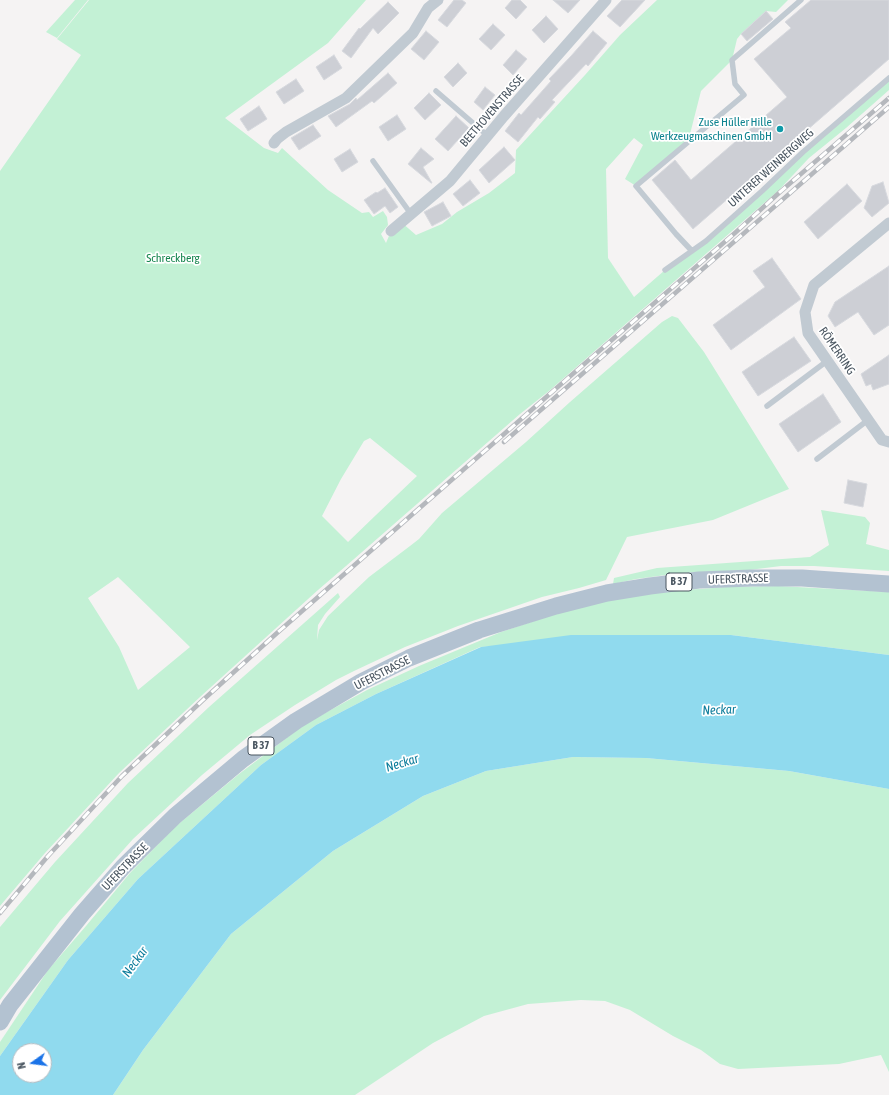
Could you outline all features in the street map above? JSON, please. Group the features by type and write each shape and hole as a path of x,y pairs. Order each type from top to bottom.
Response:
{"main road":[{"name":"UFERSTRASSE","path":"0,1022 15,999 82,914 124,867 175,816 243,759 296,721 361,682 409,658 479,630 556,606 607,593 650,586 698,580 752,578 802,578 889,584"}],"street":[{"path":"274,143 286,132 346,98 413,33 428,8 438,0"},
{"name":"BEETHOVENSTRASSE","path":"391,231 450,181 606,0"},
{"name":"RÖMERRING","path":"889,223 814,285 805,312 808,333 882,440 889,442"}],"lane":[{"path":"692,251 636,186 744,94 735,84 732,60 801,0"},
{"name":"UNTERER WEINBERGWEG","path":"665,270 711,236 803,152 889,78"},
{"path":"436,91 488,136"},
{"path":"373,161 411,214"},
{"path":"767,406 827,361"},
{"path":"817,458 868,420"}],"green space":[{"path":"75,0 88,0 57,38 46,32"},
{"name":"Schreckberg","path":"89,0 366,0 328,43 225,118 264,148 278,153 282,148 328,190 362,213 369,212 373,217 383,211 387,217 388,225 381,234 386,243 391,231 401,222 416,235 442,224 457,212 489,193 515,173 516,150 620,35 657,0 788,0 776,12 766,11 737,39 732,60 701,91 688,142 636,186 625,179 643,145 634,138 606,169 608,258 634,297 665,270 706,241 887,80 889,82 889,90 809,158 779,190 318,590 200,697 119,773 45,853 0,906 0,171 81,55 57,39","holes":["370,438 417,476 348,542 322,516 341,479 364,441","118,577 190,647 138,690 119,647 88,598"]},
{"path":"672,316 678,318 704,352 789,489 713,520 627,537 606,580 542,597 458,626 405,647 336,680 295,705 250,735 202,775 133,839 60,921 0,1000 0,927 55,862 128,783 209,707 338,593 340,597 325,614 318,625 317,640 319,630 328,616 369,577 419,539 442,513 526,442 662,322"},
{"path":"821,510 865,517 870,523 866,544 889,550 889,571 814,566 781,566 749,570 681,573 636,579 613,584 614,578 657,568 810,557 829,545"},
{"path":"779,586 889,592 889,655 731,635 480,647 376,694 316,725 261,765 138,879 68,960 0,1056 0,1042 48,970 130,873 176,826 239,774 305,724 367,690 419,666 501,632 588,603 658,592 726,587"},
{"path":"573,757 646,758 789,771 889,789 889,1072 881,1055 839,1064 738,1069 720,1064 701,1050 673,1036 630,1010 605,1001 581,1000 528,1004 484,1016 433,1043 355,1095 113,1095 143,1050 231,934 333,851 423,796 486,771"}],"water":[{"name":"Neckar","path":"571,635 731,635 889,655 889,789 789,771 646,758 573,757 486,771 423,796 333,851 231,934 143,1050 113,1095 0,1095 0,1056 68,960 138,879 261,765 316,725 376,694 481,647"}],"building":[{"path":"454,0 462,0 466,3 447,27 438,20"},
{"path":"512,0 520,0 527,7 516,19 505,8"},
{"path":"553,0 580,0 568,13"},
{"path":"622,0 645,0 620,27 607,16"},
{"name":"Zuse Hüller Hille Werkzeugmaschinen GmbH","path":"811,0 889,0 889,59 693,229 652,180 675,160 691,180 787,97 754,59 791,28 785,22"},
{"path":"388,2 399,13 378,34 373,28 351,58 342,51 359,28 360,29"},
{"path":"766,11 773,19 747,41 741,34"},
{"path":"546,16 558,29 544,43 532,30"},
{"path":"493,24 505,35 491,50 479,39"},
{"path":"426,31 439,42 424,60 411,49"},
{"path":"593,31 607,43 588,66 586,64 552,100 555,102 540,119 538,117 518,142 505,131 519,113 521,115 551,81 549,79"},
{"path":"516,50 527,59 513,75 503,65"},
{"path":"334,55 342,68 324,80 316,67"},
{"path":"458,63 467,73 453,87 444,77"},
{"path":"388,73 397,83 374,103 372,101 336,127 328,116 350,104 356,98 357,100"},
{"path":"296,79 304,91 284,104 276,92"},
{"path":"485,87 495,95 483,110 474,102"},
{"path":"429,93 441,105 425,120 414,108"},
{"path":"259,106 267,119 248,131 240,119"},
{"path":"397,115 406,129 388,141 379,127"},
{"path":"456,116 469,128 448,151 435,139"},
{"path":"313,125 321,136 299,150 291,138"},
{"path":"504,147 515,160 489,183 479,170"},
{"path":"421,148 434,159 423,167 432,183 408,164"},
{"path":"350,149 358,162 342,172 334,159"},
{"path":"470,180 480,193 463,206 453,194"},
{"path":"883,182 889,203 872,217 864,208 872,186"},
{"path":"847,184 862,201 818,239 804,222"},
{"path":"385,188 398,207 390,213 385,206 374,214 364,200"},
{"path":"443,202 451,216 432,226 424,212"},
{"path":"772,258 801,299 731,350 713,325 765,287 753,271"},
{"path":"889,266 889,325 874,335 858,312 835,327 828,316 835,302"},
{"path":"794,337 811,361 758,396 742,372"},
{"path":"889,355 889,384 873,390 871,384 866,386 861,374"},
{"path":"823,394 841,422 798,452 779,424"},
{"path":"848,480 867,484 863,507 844,503"}],"railway":[{"path":"0,913 48,856 122,776 203,700 277,633 889,98"},
{"path":"504,442 889,107"}],"place":[{"name":"Zuse Hüller Hille Werkzeugmaschinen GmbH","path":"780,129"}]}
